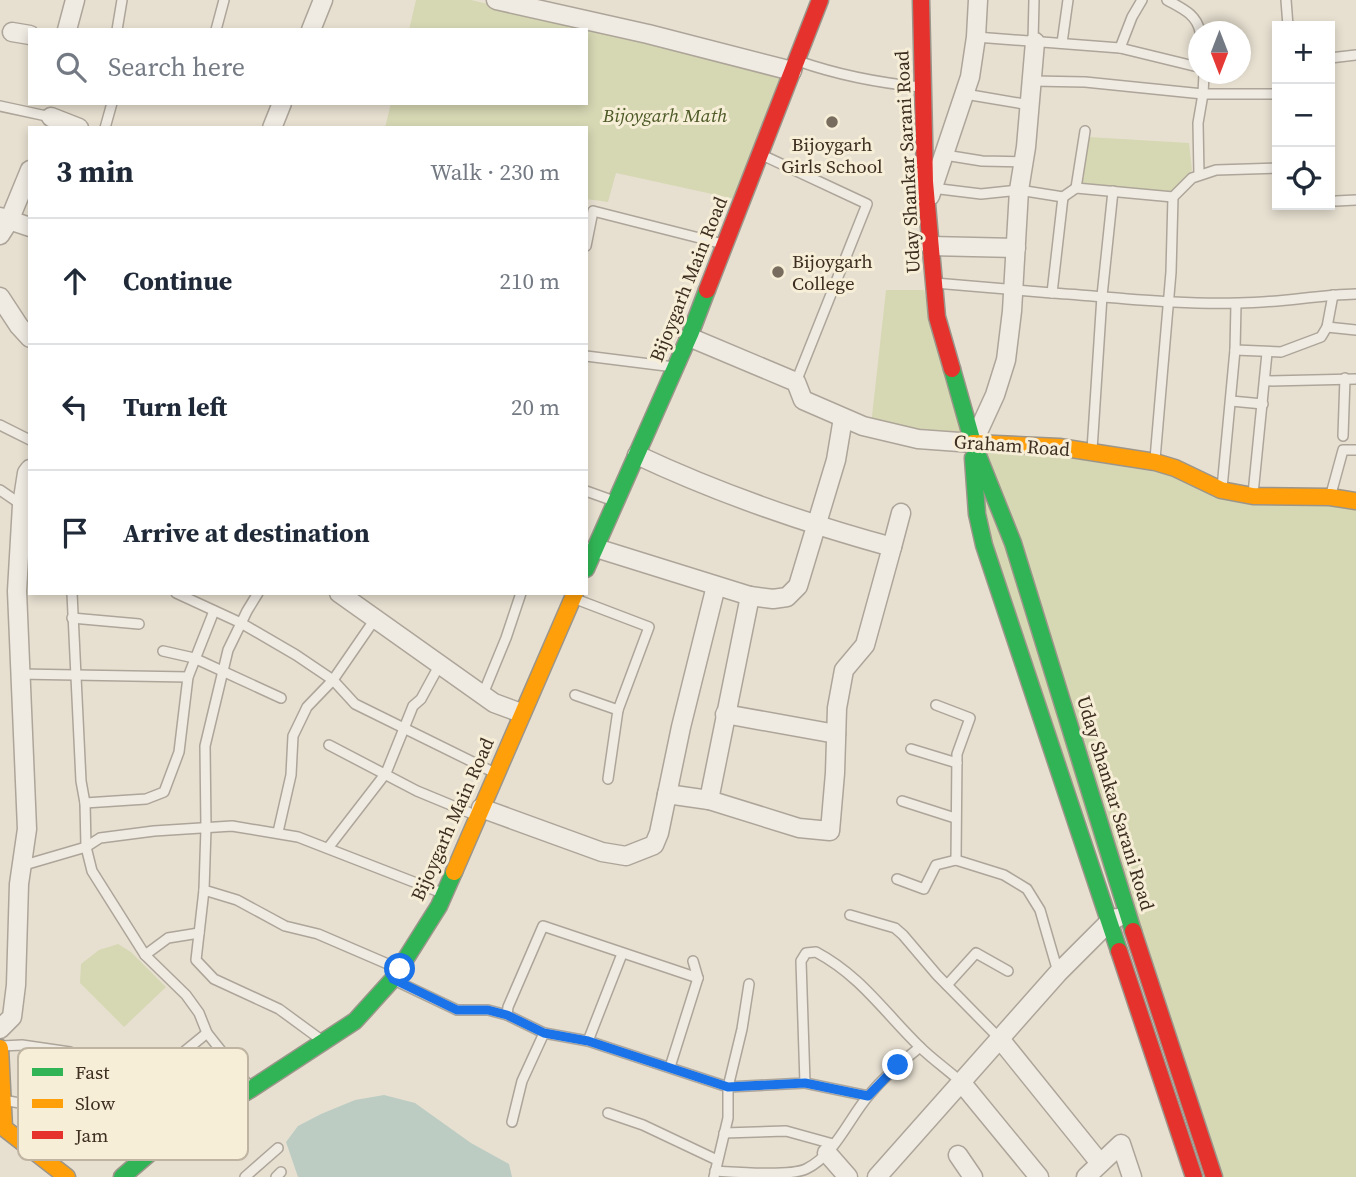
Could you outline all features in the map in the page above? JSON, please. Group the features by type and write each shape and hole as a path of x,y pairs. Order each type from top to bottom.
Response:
{"street":[{"path":"68,28 75,0"},
{"path":"312,28 323,0"},
{"path":"496,0 794,66"},
{"name":"Bijoygarh Main Road","path":"588,565 689,337 820,0"},
{"name":"Uday Shankar Sarani Road","path":"921,0 930,246 937,317 974,443 1013,543 1127,913 1214,1177"},
{"path":"930,196 970,77 978,0"},
{"path":"974,443 995,395 1006,360 1034,42"},
{"path":"273,126 281,105"},
{"path":"50,116 74,126"},
{"path":"28,174 3,224 28,227"},
{"path":"930,246 1016,248"},
{"path":"0,297 28,335"},
{"name":"Graham Road","path":"689,337 796,382 803,400 863,426 918,439 1059,447 1155,462 1175,468 1222,490 1253,496 1330,497 1356,501"},
{"path":"596,548 750,596 787,597 798,586 836,460 843,418"},
{"name":"Uday Shankar Sarani Road","path":"974,443 973,482 984,545 1194,1177"},
{"path":"638,455 712,488 814,526 892,547"},
{"path":"0,1030 12,1017 21,866 27,829 17,591 28,472"},
{"path":"667,794 709,800 799,828 830,831 837,708 844,670 866,645 901,513"},
{"path":"479,812 602,852 626,856 653,845 659,833 681,727 716,586"},
{"path":"346,595 375,619 494,703 522,713"},
{"name":"Bijoygarh Main Road","path":"248,1091 355,1021 396,974 439,906 574,595"},
{"path":"709,800 750,596"},
{"path":"725,714 836,734"},
{"path":"877,1177 1058,973 1108,923 1127,913"},
{"path":"999,1039 1100,1163"},
{"path":"0,1047 2,1132 18,1143"},
{"path":"961,1082 1039,1177"},
{"path":"1086,1177 1121,1144 1132,1177"},
{"path":"830,1148 848,1177"},
{"path":"958,1155 973,1177"},
{"path":"42,1160 67,1177"},
{"name":"Bijoygarh Main Road","path":"122,1177 142,1160"}],"lane":[{"path":"117,28 122,0"},
{"path":"217,28 224,0"},
{"path":"1034,0 1034,42"},
{"path":"1062,43 1068,0"},
{"path":"1120,48 1142,0"},
{"path":"1167,0 1197,21"},
{"path":"1286,0 1288,21"},
{"path":"976,37 1120,48 1188,64"},
{"path":"1335,57 1356,55"},
{"path":"794,66 885,84 923,88"},
{"path":"1032,81 1085,82 1203,94 1272,94"},
{"path":"1199,175 1198,123 1204,84"},
{"path":"965,94 1030,105"},
{"path":"106,126 112,105"},
{"path":"0,106 50,116"},
{"path":"1076,188 1085,131"},
{"path":"760,154 867,204 796,382"},
{"path":"945,155 982,161 1024,162"},
{"path":"1155,462 1168,302 1173,197 1192,178 1216,170 1272,168"},
{"path":"930,196 1019,190 1063,197 1076,188 1173,197"},
{"path":"1091,451 1102,296 1113,191"},
{"path":"1052,293 1063,197"},
{"path":"1336,201 1356,200"},
{"path":"588,236 593,211 725,244"},
{"path":"934,283 1168,302 1236,304 1356,294"},
{"path":"1235,350 1281,352 1321,337 1327,327 1333,295"},
{"path":"1222,490 1235,350 1236,304"},
{"path":"1327,327 1356,330"},
{"path":"1253,496 1267,353"},
{"path":"588,356 676,367"},
{"path":"1343,436 1345,379"},
{"path":"1265,382 1356,379"},
{"path":"1231,401 1263,404"},
{"path":"0,425 28,439"},
{"path":"1330,497 1343,450 1356,450"},
{"path":"0,490 26,508"},
{"path":"588,492 617,502"},
{"path":"72,595 81,781 85,803 86,847 92,871 145,956 186,995 199,1013 207,1033 219,1048"},
{"path":"180,595 241,623 296,654 332,680 355,704 495,774"},
{"path":"257,595 228,650 205,746 204,890 196,960 214,979 279,1009 323,1040"},
{"path":"483,694 521,595"},
{"path":"574,595 649,627 618,710 608,779"},
{"path":"85,803 146,799 164,792 178,752 188,677 214,611"},
{"path":"72,618 139,624"},
{"path":"278,832 291,775 293,736 307,707 332,680 375,619"},
{"path":"163,651 194,658 281,698"},
{"path":"328,848 386,773 413,706 421,699 440,664"},
{"path":"19,674 188,677"},
{"path":"575,695 618,710"},
{"path":"936,705 970,718 957,754 956,860"},
{"path":"329,745 417,791 479,812"},
{"path":"911,749 957,763"},
{"path":"902,801 955,818"},
{"path":"21,866 86,847 100,838 232,826 278,832 328,848 444,894"},
{"path":"897,879 924,889 936,865 956,860 1004,875 1027,889 1040,910 1058,973"},
{"path":"204,890 237,900 285,926 318,934 396,974 457,1010 488,1010 507,1015 544,1033 588,1041 728,1087 805,1083 868,1096"},
{"path":"850,915 895,928 999,1039"},
{"path":"507,1015 543,926 698,978"},
{"path":"145,956 169,939 199,933"},
{"path":"805,1083 801,961 806,953 816,952 848,972 871,992 920,1046 961,1082"},
{"path":"947,985 976,953 1008,971"},
{"path":"588,1041 622,954"},
{"path":"670,1067 698,978 693,961"},
{"path":"749,984 728,1087 728,1118 714,1174 805,1170 830,1148 868,1096 920,1046"},
{"path":"188,1048 207,1033"},
{"path":"512,1122 523,1081 544,1033"},
{"path":"0,1047 22,1045 43,1048"},
{"path":"248,1085 251,1089"},
{"path":"3,1100 18,1102"},
{"path":"608,1113 643,1125 717,1160"},
{"path":"724,1133 786,1131 830,1148"},
{"path":"245,1177 278,1148"}],"green space":[{"name":"Bijoygarh Math","path":"416,0 471,0 781,74 735,199 616,173 608,202 588,199 588,126 385,126 391,105 588,105 588,28 409,28"},
{"path":"1088,137 1189,143 1192,170 1171,193 1080,187"},
{"path":"886,290 924,290 965,434 920,434 871,425"},
{"path":"974,442 1356,505 1356,1177 1209,1177 992,546"},
{"path":"118,944 131,952 166,987 124,1027 80,983 81,964 99,950"}],"shaded area":[{"path":"384,1095 415,1103 471,1143 509,1164 512,1177 298,1177 286,1142 298,1126 355,1100"}],"traffic: fast":[{"path":"588,564 707,290"},
{"path":"952,369 973,443 1013,543 1133,931"},
{"path":"973,458 977,514 984,545 1119,951"},
{"path":"248,1091 355,1021 393,979 439,906 454,872"},
{"path":"122,1177 142,1160"}],"traffic: slow":[{"path":"973,443 1059,447 1155,462 1175,468 1221,490 1253,496 1330,497 1356,501"},
{"path":"454,872 574,595"},
{"path":"0,1048 4,1128 18,1139"},
{"path":"45,1160 67,1177"}],"traffic: jam":[{"path":"707,290 820,0"},
{"path":"921,0 925,182 937,317 952,369"},
{"path":"1133,931 1214,1177"},
{"path":"1119,951 1194,1177"}],"place":[{"name":"Bijoygarh Girls School","path":"832,122"},
{"name":"Bijoygarh College","path":"778,272"}],"route":[{"path":"400,969 393,979 457,1010 488,1010 507,1015 544,1033 588,1041 728,1087 805,1083 868,1096 898,1065"}]}
